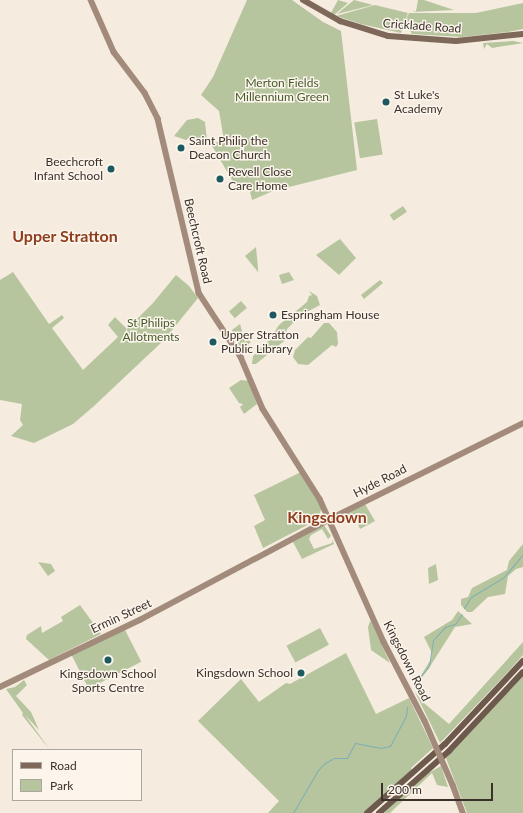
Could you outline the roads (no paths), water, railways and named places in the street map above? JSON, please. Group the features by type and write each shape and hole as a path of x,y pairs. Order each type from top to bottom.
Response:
{"highway":[{"path":"367,813 445,744 523,661"},
{"path":"379,813 449,751 523,672"}],"main road":[{"name":"Beechcroft Road","path":"90,0 114,52 145,93 158,120 199,293 245,364 263,409 303,468 320,499 328,520"},
{"name":"Cricklade Road","path":"303,0 340,21 388,36 456,41 523,34"},
{"name":"Hyde Road","path":"249,560 523,423"},
{"name":"Kingsdown Road","path":"328,520 384,642 425,721 463,813"},
{"name":"Ermin Street","path":"0,688 140,620 249,560"}],"waterway":[{"path":"464,608 471,597 503,578 523,554"},
{"path":"414,685 429,666 433,640 445,627 455,624 462,614"},
{"path":"293,813 318,770 325,763 334,758 347,758 355,743 380,748 390,746 406,716 407,707"}],"place":[{"name":"St Luke's Academy","path":"386,102"},
{"name":"Saint Philip the Deacon Church","path":"181,148"},
{"name":"Beechcroft Infant School","path":"111,169"},
{"name":"Revell Close Care Home","path":"220,179"},
{"name":"Espringham House","path":"273,315"},
{"name":"Upper Stratton Public Library","path":"213,342"},
{"name":"Kingsdown School Sports Centre","path":"108,660"},
{"name":"Kingsdown School","path":"301,673"}],"district":[{"name":"Upper Stratton","path":"65,236"},
{"name":"Kingsdown","path":"327,517"}],"park label":[{"name":"Merton Fields Millennium Green","path":"282,90"},
{"name":"St Philips Allotments","path":"151,330"}]}
